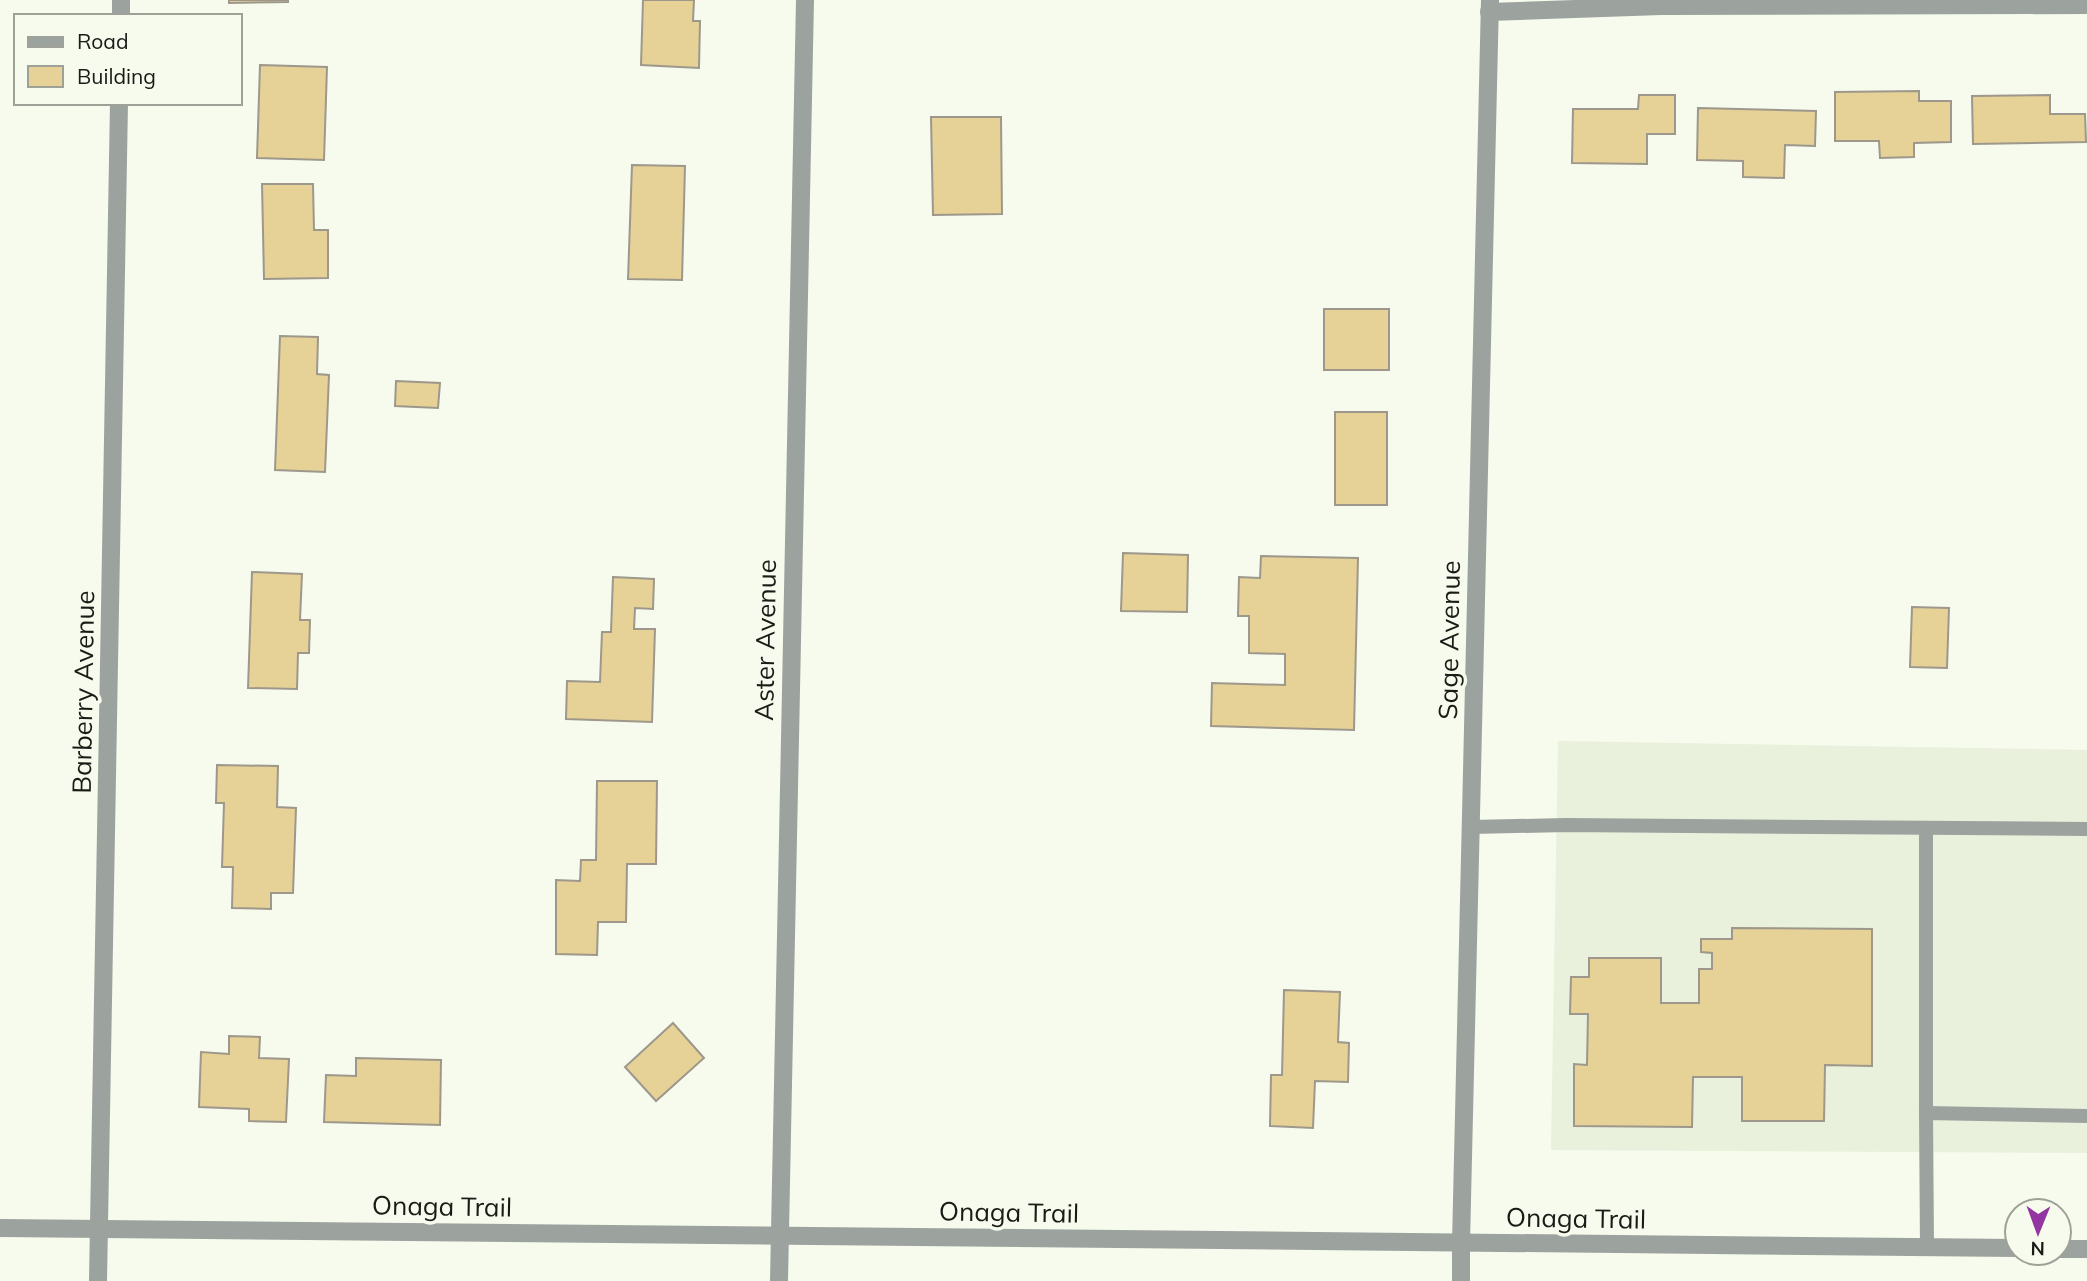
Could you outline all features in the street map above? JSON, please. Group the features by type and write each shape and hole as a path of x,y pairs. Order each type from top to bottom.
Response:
{"street":[{"name":"Aster Avenue","path":"779,1281 804,0"},
{"path":"1490,6 1991,3 2087,5"},
{"name":"Sage Avenue","path":"1461,1281 1490,6"},
{"name":"Barberry Avenue","path":"98,1281 119,105"},
{"name":"Onaga Trail","path":"0,1228 2003,1248"}],"lane":[{"path":"1471,827 1566,825 2087,829"},
{"path":"1926,828 1927,1247"},
{"path":"1926,1113 2087,1115"}],"shaded area":[{"path":"1558,741 2087,750 2087,1153 1551,1150"}],"building":[{"path":"229,0 288,0 288,2 229,3"},
{"path":"643,0 694,0 693,21 700,21 699,68 641,65"},
{"path":"260,65 327,67 324,160 257,158"},
{"path":"1919,91 1919,101 1951,101 1951,142 1914,143 1914,157 1880,158 1879,141 1835,141 1835,92"},
{"path":"1639,95 1675,95 1675,134 1647,134 1647,164 1572,163 1573,109 1638,109"},
{"path":"2050,95 2050,114 2085,114 2086,142 1973,144 1972,96"},
{"path":"1698,108 1816,111 1815,146 1785,145 1784,178 1743,177 1743,161 1697,160"},
{"path":"931,117 1001,117 1002,214 933,215"},
{"path":"632,165 685,166 682,280 628,279"},
{"path":"262,184 313,184 314,230 328,230 328,278 264,279"},
{"path":"1324,309 1389,309 1389,370 1324,370"},
{"path":"280,336 318,337 317,374 329,375 325,472 275,470"},
{"path":"396,381 440,383 438,408 395,406"},
{"path":"1335,412 1387,412 1387,505 1335,505"},
{"path":"1123,553 1188,555 1187,612 1121,611"},
{"path":"1261,556 1358,558 1354,730 1211,726 1212,683 1285,685 1285,654 1249,653 1249,616 1238,616 1239,577 1260,578"},
{"path":"252,572 302,574 300,620 310,620 309,653 298,653 297,689 248,688"},
{"path":"613,577 654,579 653,609 635,608 634,629 655,629 652,722 566,719 567,681 600,682 602,632 611,632"},
{"path":"1912,607 1949,608 1947,668 1910,667"},
{"path":"217,765 278,766 277,807 296,808 293,893 271,893 271,909 232,908 233,867 222,867 224,803 216,803"},
{"path":"597,781 657,781 656,864 627,864 626,922 598,922 597,955 556,954 556,880 580,881 581,860 596,860"},
{"path":"1732,928 1872,929 1872,1066 1825,1065 1824,1121 1742,1121 1742,1077 1693,1077 1692,1127 1574,1126 1574,1064 1587,1065 1588,1014 1570,1014 1571,977 1589,977 1589,958 1661,958 1661,1003 1699,1003 1699,969 1712,969 1712,953 1701,952 1701,939 1732,939"},
{"path":"1284,990 1340,992 1338,1042 1349,1043 1348,1082 1315,1081 1313,1128 1270,1126 1271,1075 1282,1075"},
{"path":"673,1023 704,1058 656,1101 625,1067"},
{"path":"229,1036 260,1037 259,1058 289,1059 286,1122 249,1121 249,1109 199,1107 201,1052 229,1054"},
{"path":"356,1058 441,1060 440,1125 324,1122 326,1075 356,1076"}]}
